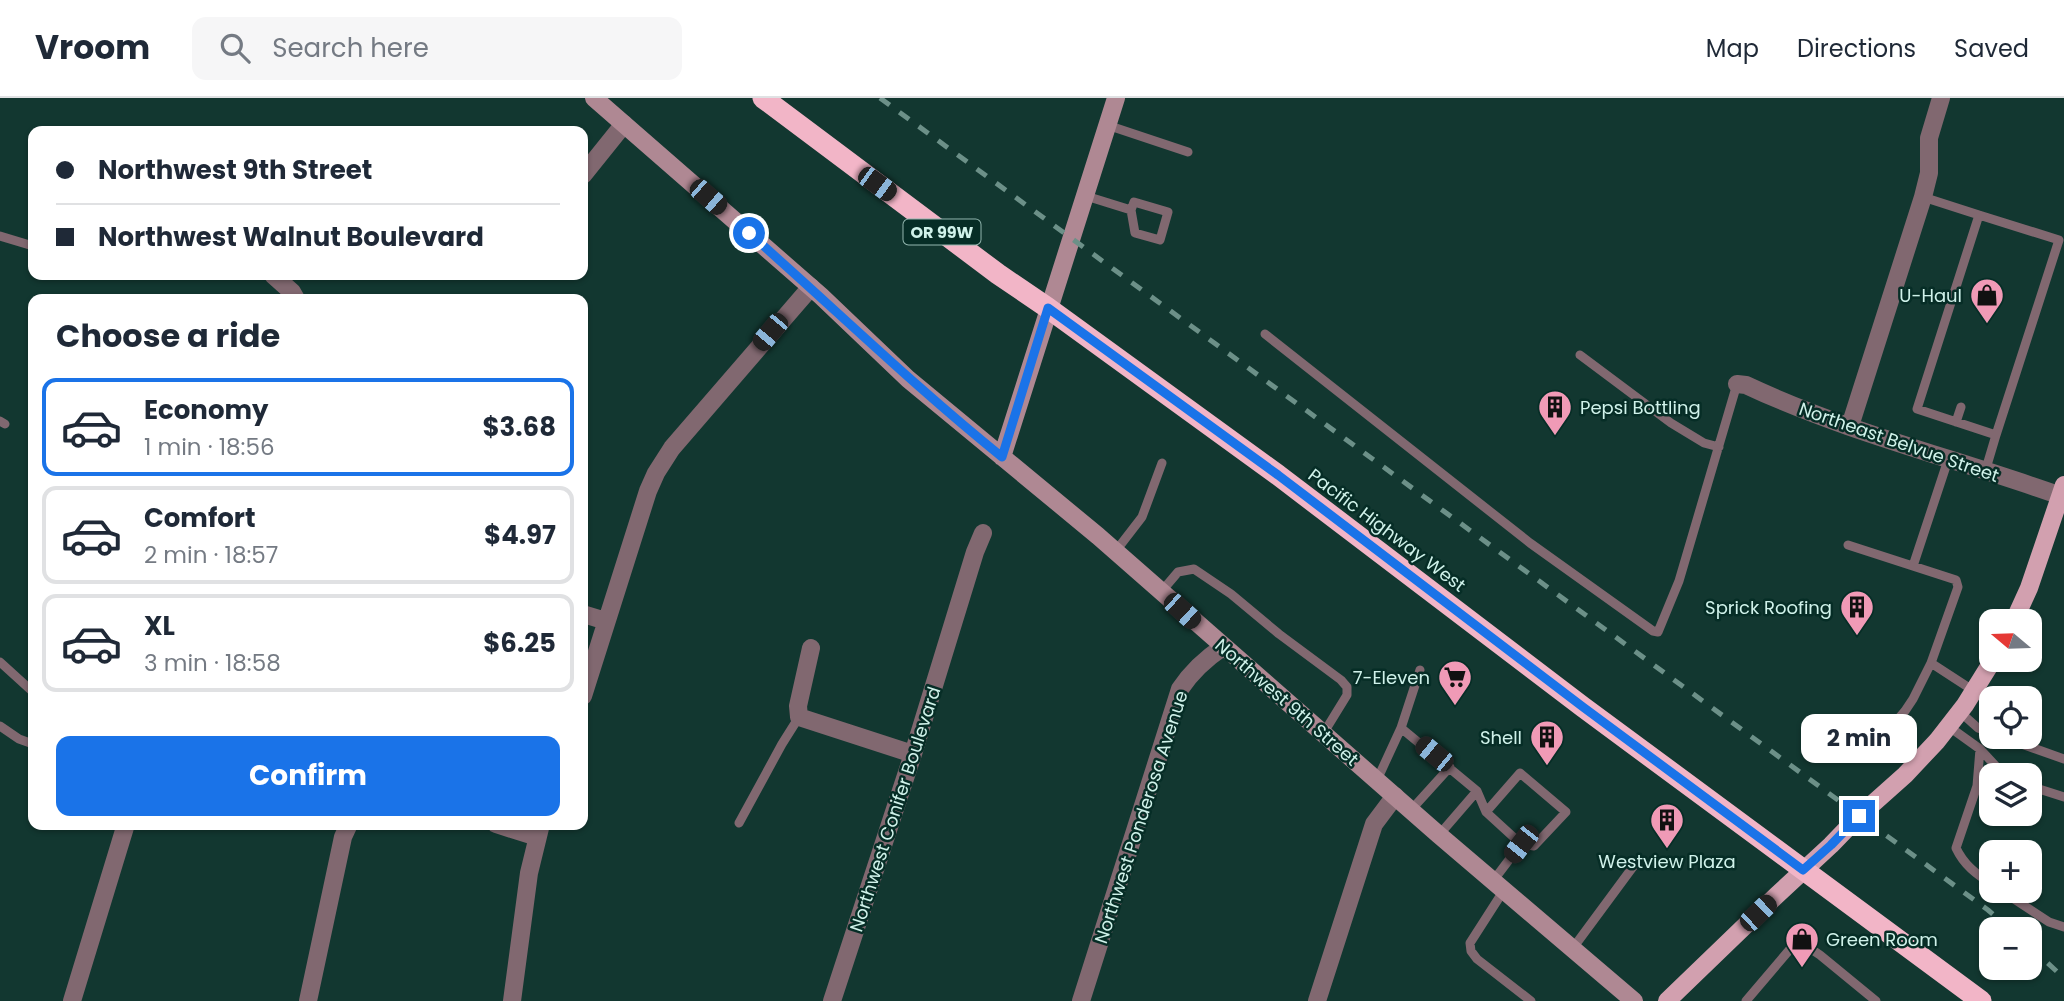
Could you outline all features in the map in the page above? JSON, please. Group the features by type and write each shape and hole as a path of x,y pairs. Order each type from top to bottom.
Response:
{"highway":[{"name":"Pacific Highway West","path":"763,98 998,274 1278,475 1583,707 1980,1001"}],"main road":[{"path":"2019,609 2063,493"},
{"path":"1667,1001 1905,775 1959,712 1986,672"}],"street":[{"name":"Northwest 9th Street","path":"594,98 810,287 908,379 1115,552 1634,1001"},
{"path":"1002,457 1116,98"},
{"path":"1850,426 1923,197 1929,173 1929,138 1941,98"},
{"path":"588,169 624,124"},
{"path":"279,280 293,294"},
{"path":"588,680 648,491 661,465 671,448 810,287"},
{"name":"Northeast Belvue Street","path":"1737,384 1746,384 1804,411 1948,460 2063,493"},
{"name":"Northwest Conifer Boulevard","path":"832,1001 913,754 975,552 984,533"},
{"path":"588,616 606,621"},
{"name":"Northwest Ponderosa Avenue","path":"1081,1001 1180,689 1202,662 1223,647"},
{"path":"811,648 798,706 799,717 913,754"},
{"path":"1317,1001 1374,824 1395,796"},
{"path":"72,1001 124,830"},
{"path":"308,1001 346,830"},
{"path":"512,1001 529,873 539,831"}],"lane":[{"path":"1107,125 1188,152"},
{"path":"1086,196 1131,210"},
{"path":"1923,197 2059,240"},
{"path":"1134,202 1168,212 1160,240 1135,233 1131,210 1134,202"},
{"path":"1979,215 1917,409 1996,435"},
{"path":"2015,239 2018,227"},
{"path":"1985,472 2064,230"},
{"path":"0,236 28,244"},
{"path":"1265,334 1530,543 1658,632 1679,581 1737,384"},
{"path":"1580,355 1671,423 1704,443 1719,447"},
{"path":"1956,422 1961,407"},
{"path":"1913,566 1948,460"},
{"path":"1115,552 1142,517 1162,463"},
{"path":"1814,719 1852,749 1866,749 1881,738 1905,711 1931,663 1958,583 1956,580 1848,545"},
{"path":"1161,592 1178,572 1194,569 1231,594 1341,680 1347,687 1347,695 1323,734"},
{"path":"0,662 28,687"},
{"path":"1931,663 1974,691"},
{"path":"1377,780 1401,728 1420,670"},
{"path":"1959,712 1979,728"},
{"path":"739,823 799,717"},
{"path":"0,726 28,742"},
{"path":"1948,726 1979,748"},
{"path":"1401,728 1477,791 1486,812 1521,844 1534,846 1566,812 1520,773 1486,812"},
{"path":"1980,749 1993,763"},
{"path":"1979,876 1961,858 1956,848 1977,786 1980,749"},
{"path":"2036,749 2064,759"},
{"path":"1411,810 1450,767"},
{"path":"2042,790 2064,797"},
{"path":"1439,835 1477,791"},
{"path":"1521,844 1470,943 1476,959 1531,1001"},
{"path":"1573,948 1638,860"},
{"path":"2020,903 2049,922 2064,927"},
{"path":"1746,1001 1799,942 1820,955 1876,1001"}],"railway":[{"path":"880,98 1996,917"},
{"path":"2042,958 2064,978"}],"place":[{"name":"U-Haul","path":"1987,325"},
{"name":"Pepsi Bottling","path":"1555,437"},
{"name":"Sprick Roofing","path":"1857,637"},
{"name":"7-Eleven","path":"1455,707"},
{"name":"Shell","path":"1547,767"},
{"name":"Westview Plaza","path":"1667,850"},
{"name":"Green Room","path":"1802,969"}],"route":[{"path":"749,233 821,296 908,379 1002,457 1048,308 1278,475 1729,817 1803,870 1859,816"}]}
